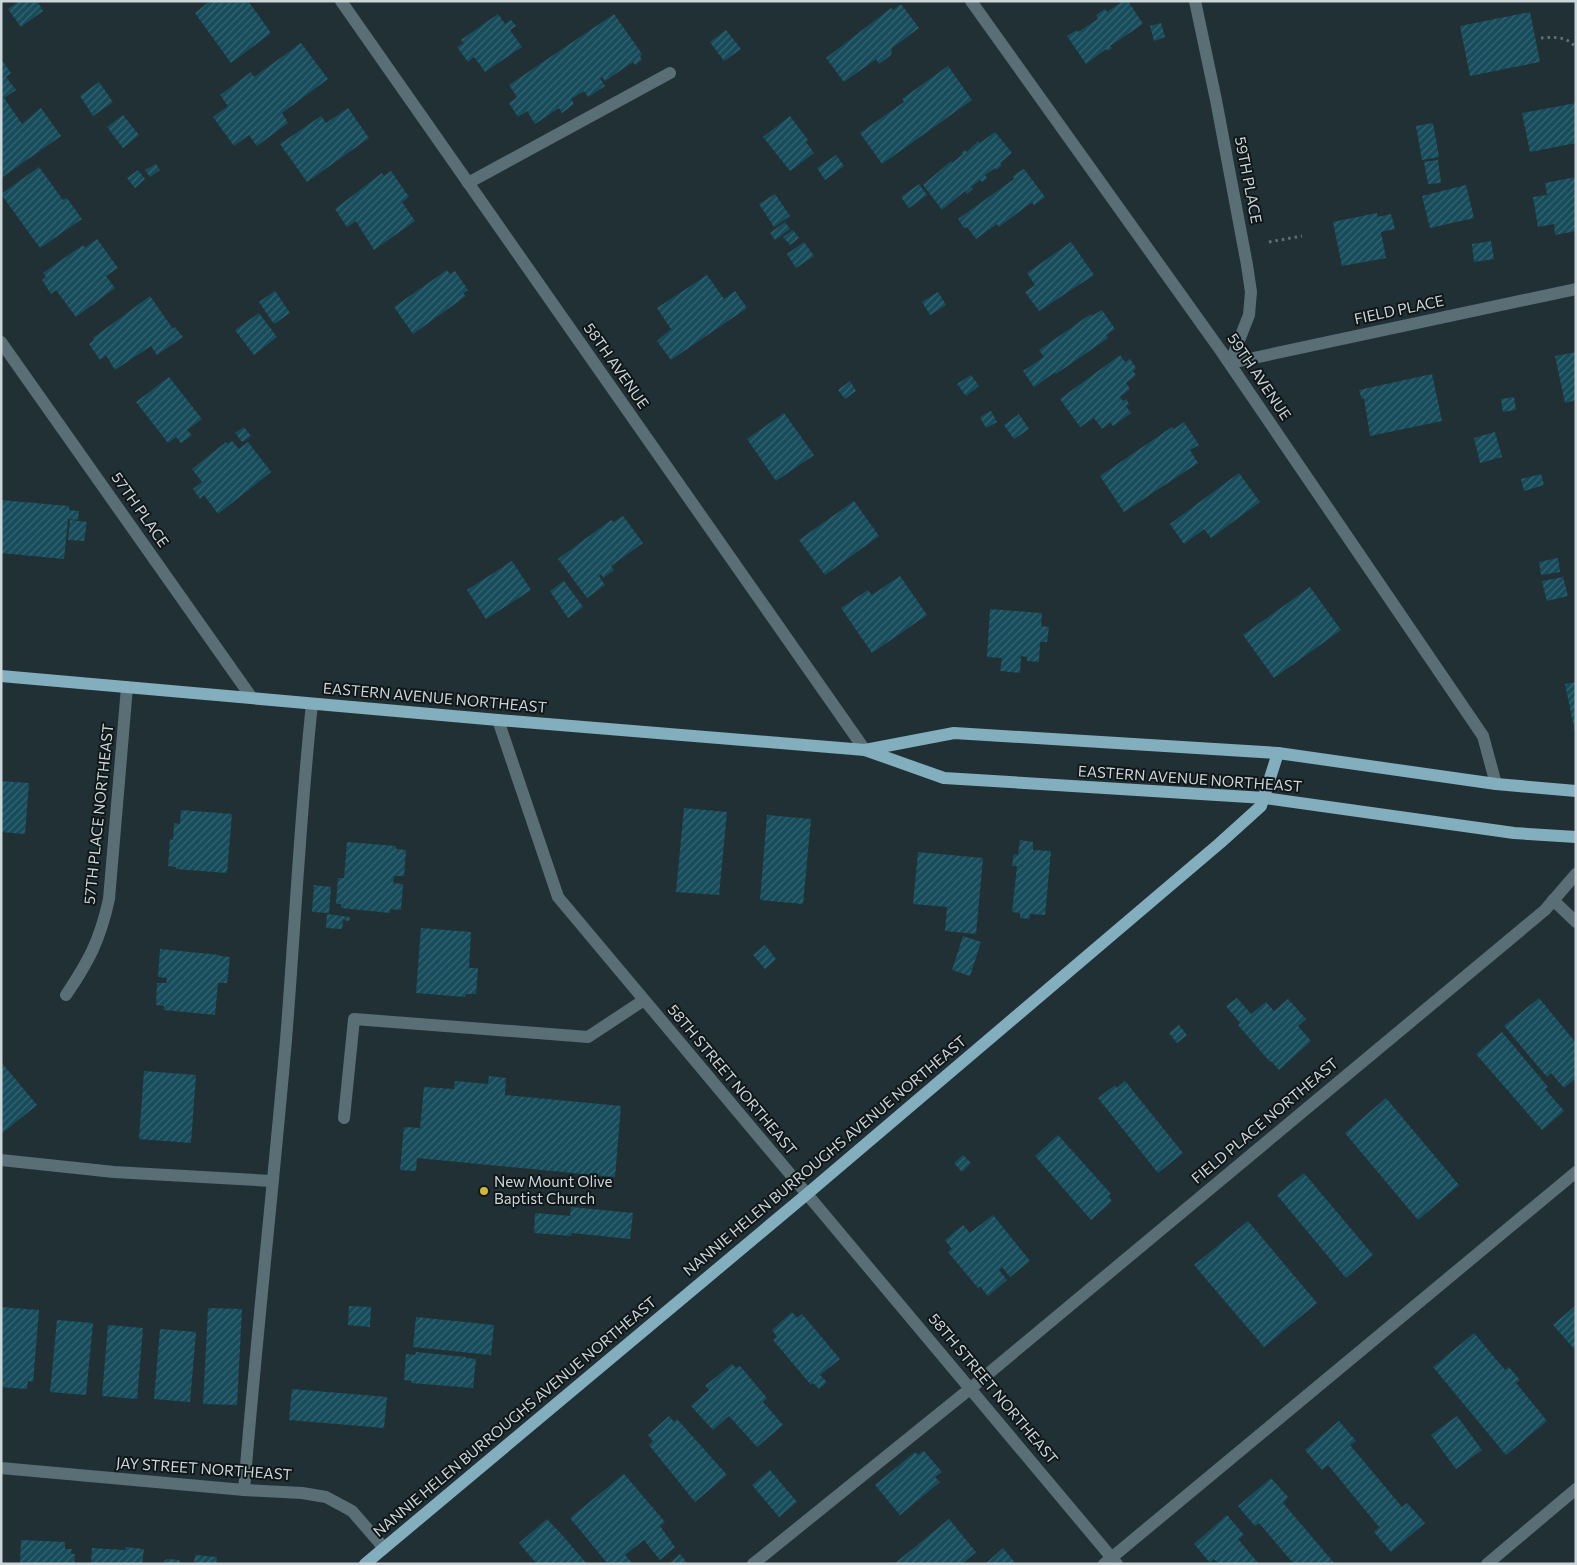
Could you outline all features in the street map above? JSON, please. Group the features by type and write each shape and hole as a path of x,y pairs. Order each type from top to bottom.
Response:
{"main road":[{"name":"EASTERN AVENUE NORTHEAST","path":"1,676 865,750 944,778 1265,798 1514,833 1576,837"},
{"name":"EASTERN AVENUE NORTHEAST","path":"865,750 954,733 1278,753 1496,784 1576,791"},
{"name":"NANNIE HELEN BURROUGHS AVENUE NORTHEAST","path":"365,1564 1220,843 1261,806 1278,753"}],"street":[{"name":"58TH AVENUE","path":"341,1 865,750"},
{"name":"59TH AVENUE","path":"971,1 1230,363 1483,736 1496,784"},
{"name":"59TH PLACE","path":"1195,1 1220,120 1251,292 1249,315 1230,363"},
{"path":"468,183 670,73"},
{"name":"FIELD PLACE","path":"1230,363 1576,289"},
{"name":"57TH PLACE","path":"1,342 252,698"},
{"name":"57TH PLACE NORTHEAST","path":"66,995 89,960 104,920 109,899 127,687"},
{"path":"244,1490 252,1381 293,952 302,805 312,704"},
{"name":"58TH STREET NORTHEAST","path":"498,720 558,897 971,1388 1111,1562"},
{"name":"FIELD PLACE NORTHEAST","path":"753,1564 971,1388 1545,910 1576,874"},
{"path":"1553,900 1576,922"},
{"path":"344,1118 354,1019 588,1038 644,1000"},
{"path":"1,1160 114,1172 272,1181"},
{"path":"1111,1562 1576,1172"},
{"name":"JAY STREET NORTHEAST","path":"1,1468 244,1490 302,1492 326,1497 352,1511 384,1548"},
{"path":"1486,1564 1576,1489"}],"path":[{"path":"1540,38 1564,38 1573,43 1576,48"},
{"path":"1269,242 1302,236"}],"building":[{"path":"19,1 37,1 43,11 21,27 8,9"},
{"path":"210,1 248,1 271,33 231,63 195,13"},
{"path":"1123,1 1128,1 1143,24 1110,46 1112,48 1108,51 1106,49 1086,64 1067,36 1077,30 1078,32 1098,19 1096,15 1105,9 1107,12"},
{"path":"901,4 919,28 892,48 891,55 879,64 876,59 844,82 826,58 891,8 893,10"},
{"path":"1530,12 1540,62 1470,76 1460,26"},
{"path":"498,14 505,24 511,20 516,26 510,30 522,47 485,72 474,57 468,62 457,47 464,43 461,40"},
{"path":"614,14 642,54 640,56 642,60 635,65 633,62 605,81 602,77 600,78 605,86 588,97 584,91 571,99 574,104 562,113 559,108 535,124 527,111 518,117 509,103 517,97 509,85"},
{"path":"1161,23 1165,37 1154,41 1150,26"},
{"path":"726,30 741,49 724,61 710,42"},
{"path":"301,43 328,79 282,113 288,123 257,146 249,135 234,146 213,117 228,106 220,95 251,72 254,77"},
{"path":"1,59 11,73 6,77 16,90 4,98 22,124 41,108 61,136 1,178"},
{"path":"948,66 972,100 882,164 860,133 904,102 902,99"},
{"path":"99,82 113,102 93,116 80,96"},
{"path":"1576,103 1576,143 1530,152 1522,113"},
{"path":"348,108 369,138 307,182 280,144 321,116 326,123"},
{"path":"123,115 139,135 123,148 107,127"},
{"path":"790,116 808,140 806,142 814,153 790,171 763,137"},
{"path":"1433,123 1439,157 1422,160 1416,126"},
{"path":"995,132 1012,153 1000,163 1002,165 996,170 995,168 985,175 987,178 982,182 980,180 971,187 973,189 967,194 965,191 942,210 923,185 951,161 952,163 963,154 961,153 965,150 967,152 978,141 980,143"},
{"path":"836,155 844,166 825,180 817,168"},
{"path":"1438,160 1441,183 1428,184 1424,162"},
{"path":"156,164 160,170 150,177 145,170"},
{"path":"39,167 63,200 67,198 82,219 40,248 1,194"},
{"path":"1024,169 1045,197 1034,205 1032,202 999,227 997,224 976,239 967,227 964,228 958,219 1014,179 1013,176"},
{"path":"138,170 145,179 135,188 127,178"},
{"path":"391,171 409,197 402,202 415,221 374,250 356,221 347,227 335,209 382,173 384,176"},
{"path":"1576,177 1576,231 1555,235 1554,224 1538,227 1533,197 1547,195 1545,183"},
{"path":"919,184 927,195 909,208 901,197"},
{"path":"1466,185 1474,218 1430,228 1422,196"},
{"path":"775,194 790,216 774,227 759,204"},
{"path":"1377,213 1378,217 1391,214 1395,229 1381,232 1386,258 1342,266 1333,222"},
{"path":"785,222 790,229 775,240 770,233"},
{"path":"793,230 799,238 790,245 783,237"},
{"path":"97,239 118,268 106,276 115,288 76,317 56,290 51,294 42,280 46,277 43,273 83,245 85,248"},
{"path":"1491,241 1494,259 1474,262 1472,244"},
{"path":"804,242 814,256 796,268 787,254"},
{"path":"1071,242 1094,275 1039,311 1025,292 1035,285 1027,273"},
{"path":"447,270 450,274 455,271 468,290 463,293 466,296 413,334 394,307"},
{"path":"707,275 724,299 735,291 747,308 671,360 657,341 671,329 657,308"},
{"path":"275,291 290,313 274,324 259,302"},
{"path":"938,292 946,305 930,315 922,302"},
{"path":"150,296 173,329 175,327 183,337 157,355 151,346 115,370 106,355 100,360 89,344 94,340 93,338"},
{"path":"1102,310 1115,329 1106,335 1108,338 1034,387 1023,371 1044,357 1039,350 1091,314 1092,316"},
{"path":"259,313 277,337 254,355 235,330"},
{"path":"1576,352 1576,400 1565,403 1555,356"},
{"path":"1120,355 1125,362 1130,359 1136,368 1133,371 1136,375 1126,383 1130,389 1120,397 1123,401 1126,399 1129,404 1126,406 1131,413 1113,426 1110,422 1102,429 1094,418 1080,427 1060,399"},
{"path":"1432,374 1442,421 1370,436 1364,398 1362,399 1359,390"},
{"path":"971,375 979,386 966,396 957,384"},
{"path":"169,377 202,419 187,430 192,435 181,443 176,437 168,443 136,402"},
{"path":"850,381 856,391 845,399 838,390"},
{"path":"1514,397 1516,410 1503,412 1501,399"},
{"path":"991,411 997,422 986,428 980,417"},
{"path":"784,413 814,455 776,481 747,439"},
{"path":"1019,414 1029,429 1014,439 1004,425"},
{"path":"1184,422 1199,445 1190,450 1198,463 1124,512 1100,476 1172,427 1174,429"},
{"path":"244,427 251,436 242,442 235,433"},
{"path":"1495,432 1502,457 1480,463 1474,438"},
{"path":"232,441 239,449 248,442 271,472 218,514 204,495 200,499 193,489 202,482 192,469 226,442 228,444"},
{"path":"1239,473 1260,502 1211,538 1204,529 1184,544 1170,524"},
{"path":"1541,474 1544,485 1524,491 1521,479"},
{"path":"1,500 69,506 69,510 79,511 78,520 67,519 64,559 1,553"},
{"path":"854,501 879,536 825,575 799,540"},
{"path":"623,516 643,543 611,566 614,570 603,578 601,574 599,576 605,585 587,598 558,559 611,520 614,522"},
{"path":"70,520 87,522 84,541 68,540"},
{"path":"1558,558 1560,572 1541,575 1539,562"},
{"path":"512,561 531,590 486,619 467,590"},
{"path":"900,576 927,615 872,653 841,608 868,590 872,595"},
{"path":"1563,577 1568,596 1547,601 1542,581"},
{"path":"564,581 583,607 568,618 550,591"},
{"path":"1310,587 1341,630 1274,678 1243,635"},
{"path":"990,609 1042,613 1041,626 1049,627 1047,642 1040,642 1039,662 1027,661 1027,657 1021,656 1020,673 1000,671 1002,658 987,657"},
{"path":"1576,682 1576,732 1575,732 1565,684"},
{"path":"1,781 29,783 25,834 1,832"},
{"path":"684,808 727,812 719,895 676,892"},
{"path":"181,810 232,814 227,873 176,869 176,867 168,866 170,839 173,840 174,823 180,824"},
{"path":"767,815 811,819 803,904 760,900"},
{"path":"1020,840 1033,842 1033,850 1051,851 1045,915 1030,914 1029,919 1020,918 1020,913 1012,912 1017,866 1012,866 1014,854 1018,855"},
{"path":"347,842 396,846 396,849 406,850 404,876 394,876 393,883 403,884 401,910 390,909 390,913 341,908 341,904 336,904 338,878 344,878"},
{"path":"918,852 983,858 976,934 945,931 947,907 913,904"},
{"path":"314,885 331,887 329,913 312,912"},
{"path":"327,914 350,917 349,921 343,920 342,929 326,928"},
{"path":"421,928 471,932 469,968 478,968 476,994 466,994 465,997 416,993"},
{"path":"963,936 981,942 970,976 952,970"},
{"path":"765,945 776,959 765,969 753,955"},
{"path":"160,949 230,957 227,983 218,983 215,1015 164,1010 164,1006 156,1005 157,983 166,983 167,979 158,977"},
{"path":"1237,998 1251,1014 1266,1002 1274,1011 1288,999 1306,1019 1298,1026 1311,1041 1279,1070 1238,1025 1240,1023 1226,1006"},
{"path":"1539,998 1576,1043 1576,1078 1564,1088 1551,1073 1547,1077 1504,1026"},
{"path":"1179,1025 1187,1035 1177,1043 1169,1033"},
{"path":"1502,1032 1548,1087 1545,1089 1564,1111 1542,1130 1476,1054"},
{"path":"1,1062 37,1105 1,1134"},
{"path":"144,1071 196,1075 191,1143 139,1139"},
{"path":"489,1076 506,1078 505,1095 621,1106 615,1177 417,1158 416,1171 400,1170 404,1127 420,1128 424,1087 454,1089 455,1081 488,1084"},
{"path":"1125,1081 1183,1153 1158,1173 1098,1098 1115,1085 1117,1088"},
{"path":"1386,1098 1459,1185 1418,1220 1345,1133"},
{"path":"1058,1135 1111,1194 1108,1196 1112,1201 1091,1220 1035,1156"},
{"path":"963,1155 971,1163 962,1172 954,1163"},
{"path":"1304,1173 1373,1255 1346,1278 1277,1195"},
{"path":"571,1207 633,1213 630,1239 572,1233 571,1236 534,1233 535,1213 570,1216"},
{"path":"993,1215 1030,1261 1010,1277 1002,1267 999,1270 1007,1280 988,1296 980,1286 978,1288 948,1252 952,1249 945,1240 963,1225 970,1233"},
{"path":"1248,1221 1317,1303 1264,1347 1194,1265"},
{"path":"1576,1305 1576,1351 1553,1325"},
{"path":"349,1306 371,1307 370,1327 348,1325"},
{"path":"1,1307 39,1310 33,1382 28,1381 27,1389 1,1387"},
{"path":"208,1308 242,1309 237,1405 203,1404"},
{"path":"792,1312 797,1318 802,1314 840,1359 820,1375 827,1382 819,1389 813,1383 811,1385 773,1340 777,1337 772,1330"},
{"path":"416,1317 494,1325 491,1355 413,1347"},
{"path":"57,1320 93,1323 86,1395 50,1392"},
{"path":"108,1325 143,1328 137,1399 102,1396"},
{"path":"160,1329 196,1332 190,1402 154,1399"},
{"path":"1474,1333 1505,1370 1509,1367 1520,1380 1516,1383 1547,1421 1506,1455 1433,1367"},
{"path":"416,1352 476,1359 473,1388 411,1383 412,1381 404,1380 406,1354 415,1355"},
{"path":"732,1364 736,1368 740,1366 767,1398 763,1402 783,1425 757,1447 729,1416 713,1430 691,1406 709,1390 705,1386"},
{"path":"292,1389 387,1397 384,1428 289,1420"},
{"path":"669,1416 674,1422 677,1419 727,1475 695,1502 649,1445 653,1441 648,1435"},
{"path":"1457,1416 1482,1450 1456,1469 1431,1435"},
{"path":"1339,1421 1356,1441 1350,1445 1402,1507 1407,1503 1425,1523 1391,1552 1374,1532 1379,1527 1328,1465 1322,1470 1305,1450"},
{"path":"924,1451 942,1472 935,1477 940,1482 900,1515 875,1485 915,1452 918,1455"},
{"path":"770,1470 797,1502 779,1517 752,1485"},
{"path":"624,1474 665,1522 660,1526 675,1547 660,1560 644,1540 625,1555 633,1564 608,1564 570,1518"},
{"path":"1271,1478 1288,1497 1283,1503 1335,1564 1294,1564 1259,1523 1255,1526 1238,1506"},
{"path":"1227,1515 1244,1535 1238,1539 1259,1564 1219,1564 1214,1559 1210,1563 1194,1544"},
{"path":"547,1519 587,1564 537,1564 519,1543"},
{"path":"949,1519 976,1552 962,1564 894,1564"},
{"path":"21,1540 65,1542 65,1549 72,1549 71,1554 75,1554 74,1564 20,1564"},
{"path":"126,1547 144,1549 142,1564 91,1564 92,1548 125,1550"},
{"path":"1003,1548 1016,1564 985,1564"},
{"path":"680,1554 688,1564 669,1564"},
{"path":"195,1555 217,1557 216,1564 194,1564"},
{"path":"167,1559 179,1560 181,1564 164,1564 164,1561"}],"place":[{"name":"New Mount Olive Baptist Church","path":"484,1191"}]}
